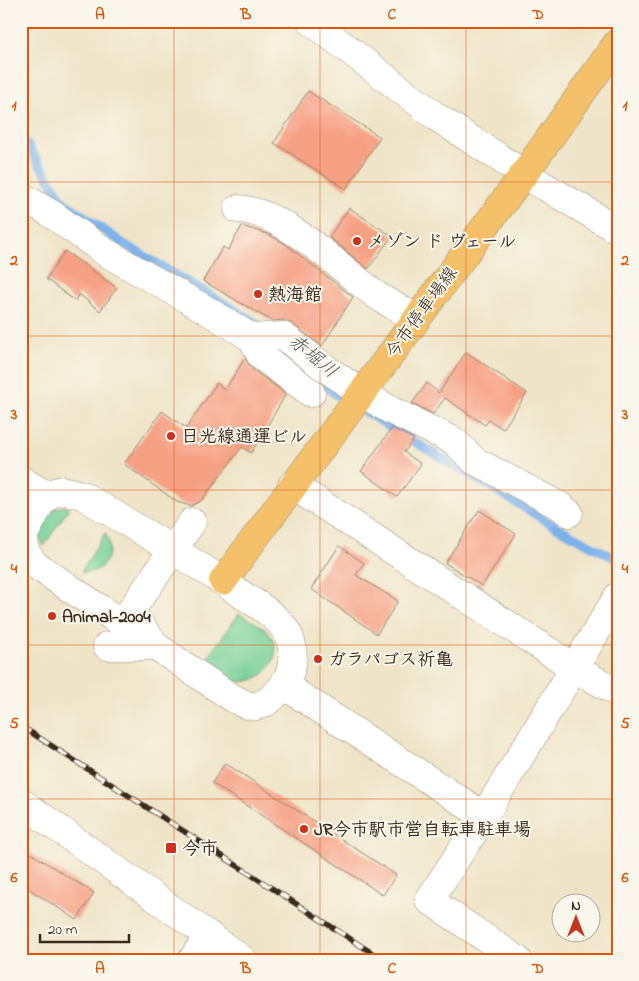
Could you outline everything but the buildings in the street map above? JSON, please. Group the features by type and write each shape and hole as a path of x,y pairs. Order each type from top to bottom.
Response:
{"main road":[{"name":"今市停車場線","path":"223,581 524,174 618,42"}],"street":[{"path":"311,21 438,118 524,174 618,230"},
{"path":"21,196 50,213 105,252 253,338 261,356 311,393"},
{"path":"238,209 249,209 276,220 307,240 378,296 416,318"},
{"path":"253,338 283,336 361,394 454,441 475,461 560,506 569,513"},
{"path":"21,480 48,496"},
{"path":"292,486 573,667 618,693"},
{"path":"62,490 82,495 223,581 278,620 289,633 293,645 292,667 285,686 267,702 256,706 246,705 231,697 34,564 24,551 24,536 42,501 48,496 62,490"},
{"path":"130,612 192,522"},
{"path":"518,960 429,900 484,816 618,596"},
{"path":"130,612 156,646"},
{"path":"130,612 206,660"},
{"path":"107,646 156,646"},
{"path":"285,686 484,816"},
{"path":"21,802 243,960"},
{"path":"192,960 209,935"}],"green space":[{"path":"64,506 69,508 44,546 40,536 42,523 50,510"},
{"path":"105,533 109,544 109,555 106,560 94,571 81,572"},
{"path":"239,614 266,630 273,639 275,649 270,667 263,674 244,682 225,678 203,664"}],"waterway":[{"name":"赤堀川","path":"21,139 24,140 64,202 121,242 255,322 281,352 335,394 553,525 618,560"}],"railway":[{"path":"21,726 383,960"}],"place":[{"name":"メゾン ド ヴェール","path":"357,241"},
{"name":"熱海館","path":"258,294"},
{"name":"日光線通運ビル","path":"171,436"},
{"name":"Animal-2004","path":"52,616"},
{"name":"ガラパゴス祈亀","path":"318,659"},
{"name":"JR今市駅市営自転車駐車場","path":"304,829"},
{"name":"今市","path":"171,848"}]}
